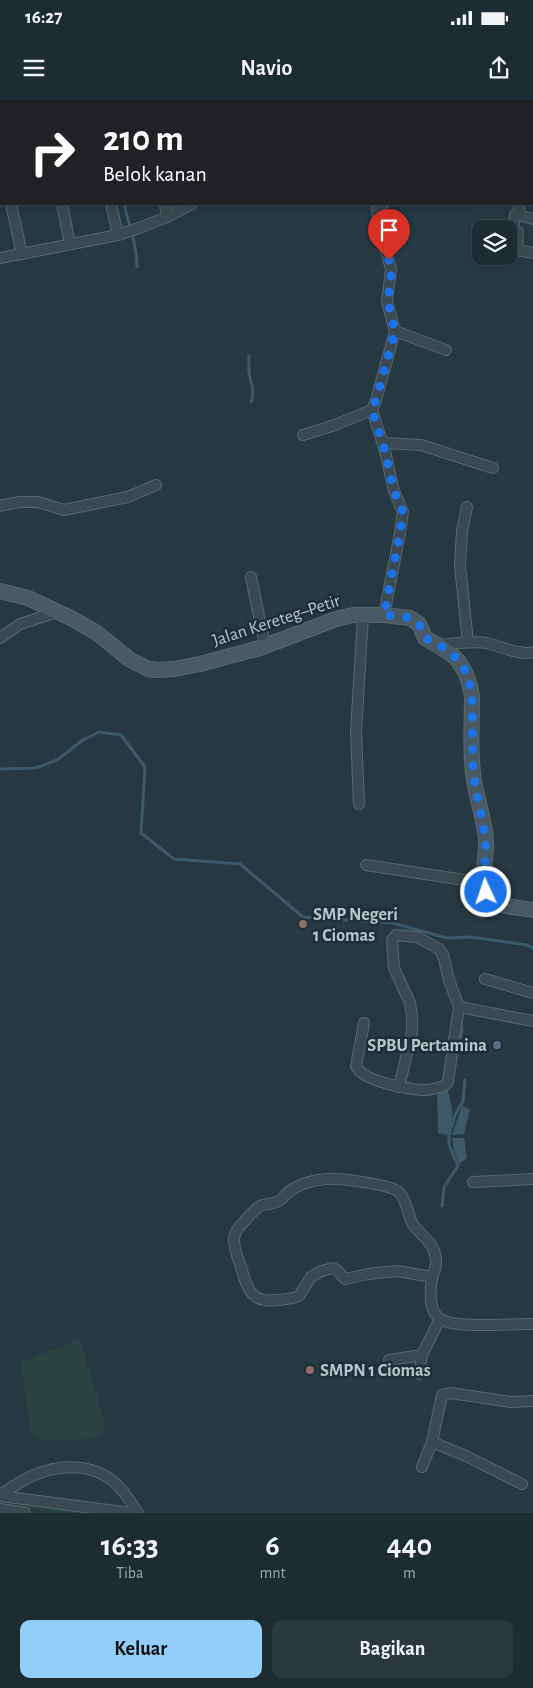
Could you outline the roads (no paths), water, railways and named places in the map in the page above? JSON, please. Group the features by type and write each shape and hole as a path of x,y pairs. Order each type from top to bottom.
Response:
{"street":[{"path":"11,205 22,254"},
{"path":"62,205 70,244"},
{"path":"112,205 118,235"},
{"path":"164,205 167,217"},
{"path":"0,258 118,235 167,217 190,205"},
{"path":"381,205 377,207 378,223 391,269 388,302 395,331 372,410 383,443 394,491 403,512 384,615"},
{"path":"520,205 518,215 515,215 513,228 518,232 516,250 533,253"},
{"path":"518,215 533,219"},
{"path":"395,331 446,350"},
{"path":"303,435 372,410"},
{"path":"383,443 422,445 493,468"},
{"path":"0,506 19,502 38,502 60,510 69,509 128,498 156,485"},
{"path":"467,507 462,532 460,566 468,642"},
{"path":"250,576 265,646"},
{"name":"Jalan Kereteg–Petir","path":"0,591 28,598 85,625 129,659 148,669 158,670 174,669 265,646 336,619 363,614 405,617 415,620 425,638 440,645 454,656 464,668 470,685 472,696 473,772 486,842 484,883"},
{"path":"0,638 20,624 57,612"},
{"path":"359,804 356,732 363,614"},
{"path":"440,645 468,642 484,643 524,653 533,652"},
{"path":"366,865 484,883 489,897 496,902 506,906 533,910"},
{"path":"364,1023 357,1069 362,1074 399,1087 424,1090 446,1085 459,1007 449,980 443,954 439,949 417,937 396,935 393,937 394,968 410,1004 412,1016 412,1032 399,1087"},
{"path":"485,979 533,993"},
{"path":"459,1007 533,1021"},
{"path":"432,1277 397,1271 345,1279 332,1268 321,1271 311,1277 302,1293 295,1298 260,1300 250,1291 245,1281 234,1236 238,1229 258,1208 277,1202 289,1191 312,1181 338,1179 385,1186 399,1192 403,1197 414,1225 432,1245 436,1262 432,1277 432,1306 440,1319 471,1325 533,1324"},
{"path":"473,1182 533,1179"},
{"path":"418,1374 422,1354 440,1319"},
{"path":"390,1360 422,1354"},
{"path":"422,1467 432,1442 441,1398 445,1393 511,1402 533,1401"},
{"path":"432,1442 457,1452 522,1484"},
{"path":"0,1495 32,1475 50,1469 75,1466 94,1471 119,1486 138,1513"},
{"path":"0,1495 131,1513"},
{"path":"0,1509 25,1513"}],"water":[{"path":"437,1088 447,1088 452,1106 452,1121 447,1135 438,1133"},
{"path":"462,1106 470,1109 464,1134 452,1135"},
{"path":"452,1138 464,1138 467,1158 459,1164 454,1151"}],"waterway":[{"path":"124,205 134,243 137,267"},
{"path":"249,356 249,372 253,392 251,402"},
{"path":"0,769 36,768 57,760 83,740 99,732 121,735 145,767 141,833 174,859 240,864 303,917 393,923 447,938 471,937 527,945 533,948"},
{"path":"457,1052 462,1031 461,1019"},
{"path":"442,1206 444,1187 458,1166 449,1145 449,1135 455,1115 463,1101 465,1080"}],"place":[{"name":"SMP Negeri 1 Ciomas","path":"303,924"},
{"name":"SPBU Pertamina","path":"497,1045"},
{"name":"SMPN 1 Ciomas","path":"310,1370"}]}
